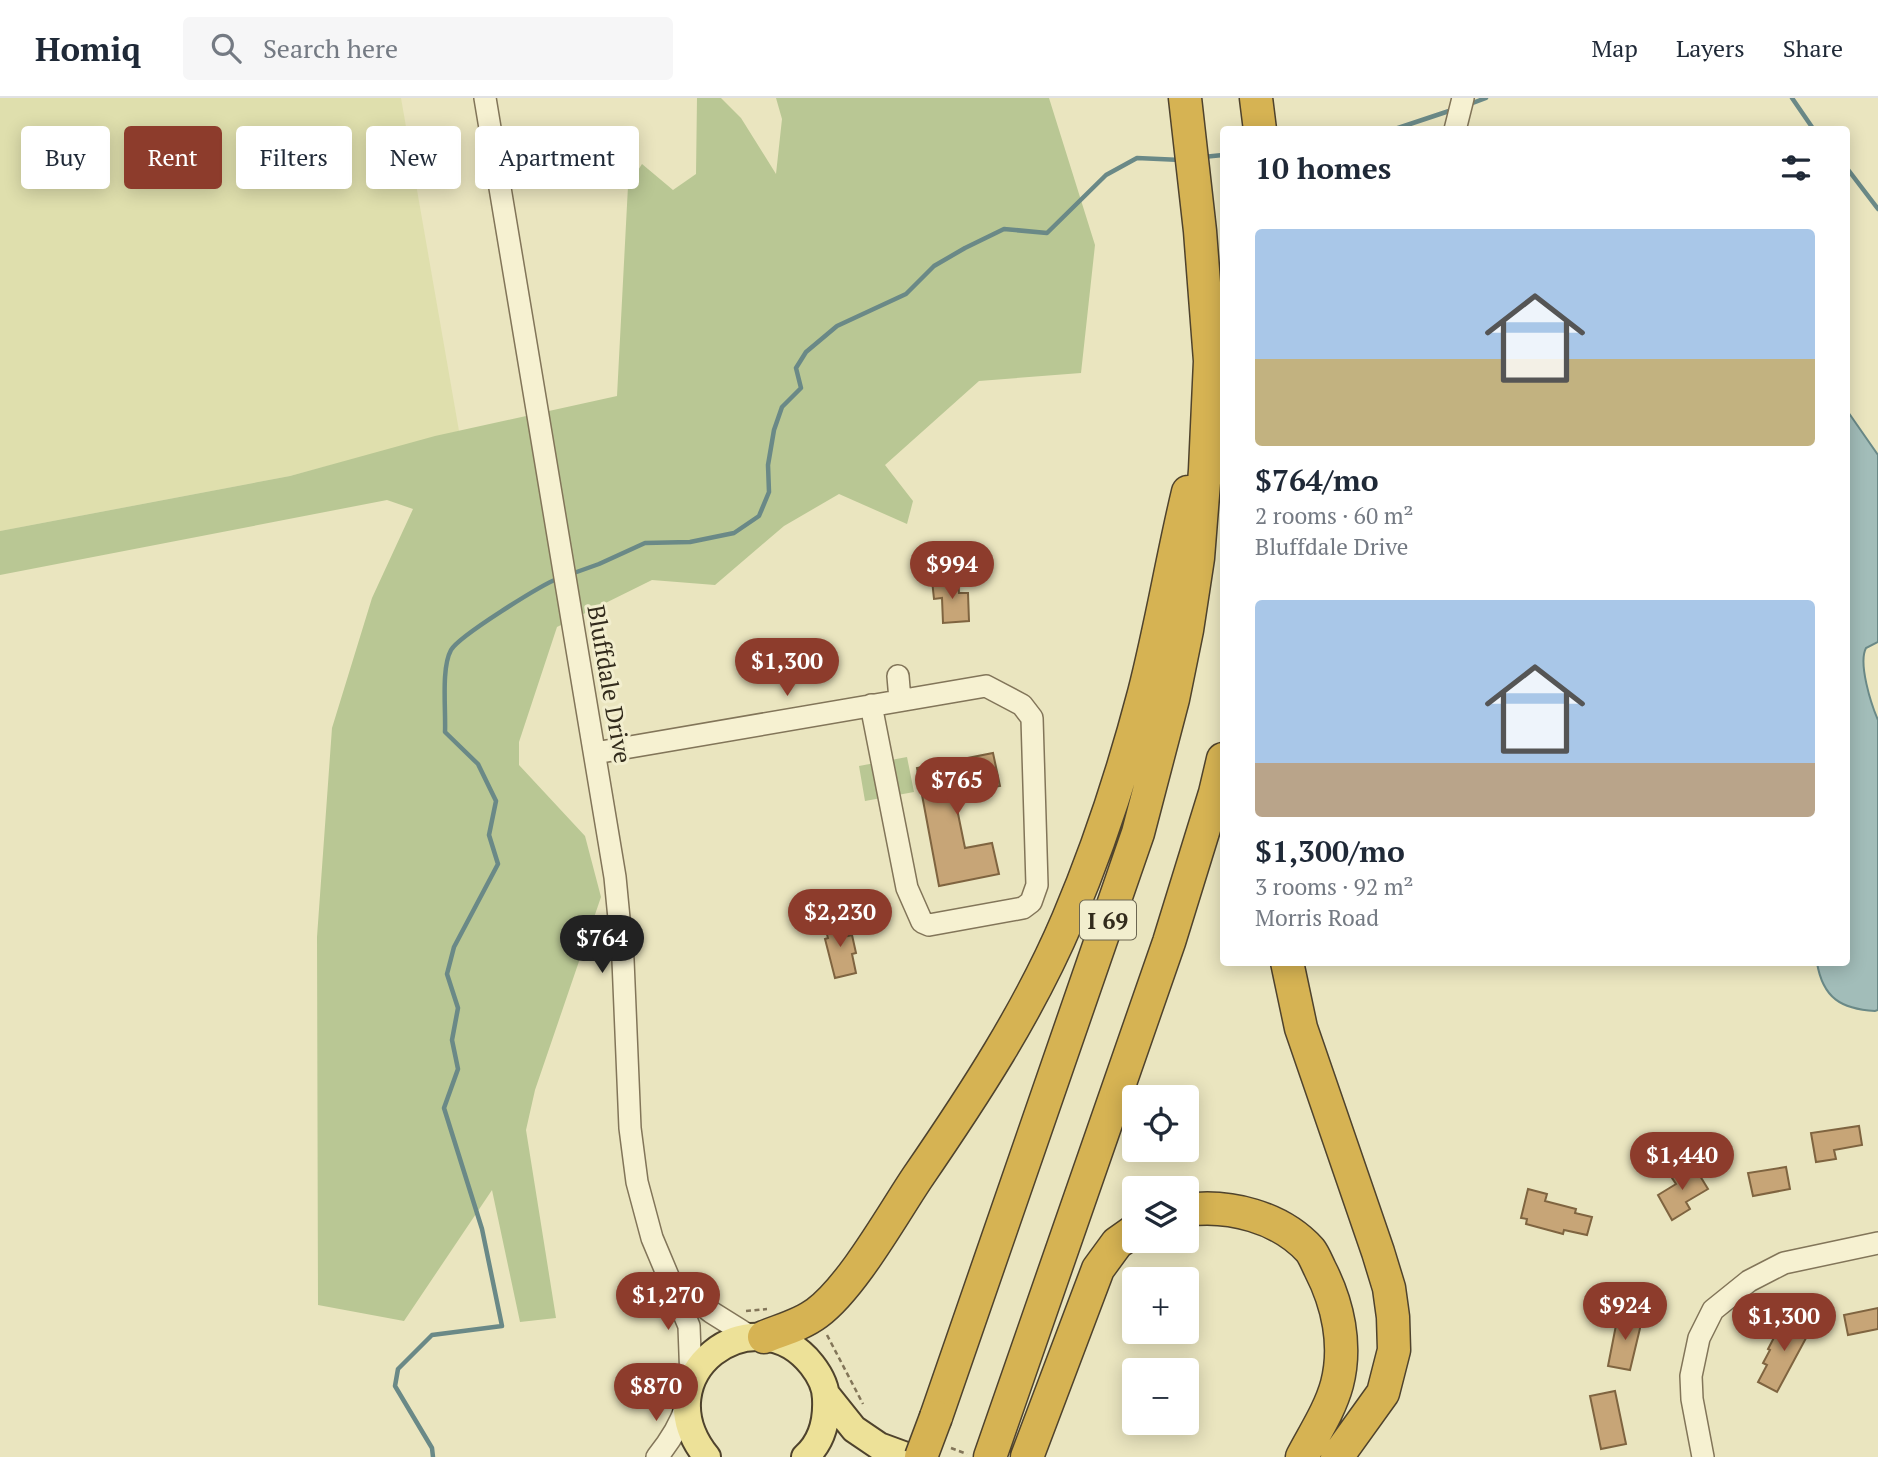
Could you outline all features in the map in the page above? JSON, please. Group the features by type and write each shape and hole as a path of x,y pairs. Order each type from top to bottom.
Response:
{"highway":[{"name":"I 69","path":"932,1439 1138,833 1157,766 1187,630 1198,558 1210,360 1200,231 1185,98"},
{"path":"1256,98 1260,126"},
{"path":"761,1328 815,1314 829,1303 854,1271 980,1086 1017,1023 1048,961 1068,919 1095,848 1144,691 1208,406"},
{"name":"I 69","path":"988,1451 1169,942 1220,772"},
{"path":"1288,966 1301,1028 1378,1252 1389,1288 1393,1317 1394,1350 1383,1393 1337,1457"},
{"path":"1199,1208 1210,1207 1248,1214 1283,1228 1311,1251 1326,1280 1339,1315 1341,1348 1337,1383 1302,1457"},
{"path":"1027,1455 1098,1269 1122,1239"}],"main road":[{"path":"707,1457 696,1443 689,1425 689,1394 701,1364 715,1350 761,1328 804,1355 818,1373 826,1394 854,1429 879,1446 909,1457"},
{"path":"805,1457 821,1436 827,1415 826,1394"}],"street":[{"name":"Bluffdale Drive","path":"485,98 615,877 623,960 630,1128 637,1182 649,1227 689,1326 689,1394 675,1432 657,1457"},
{"path":"1456,126 1463,98"},
{"path":"898,676 900,700"},
{"path":"596,752 900,700 986,686 1023,705 1032,718 1036,893 1031,902 1023,908 929,925 922,922 907,888 871,705"},
{"path":"1703,1457 1692,1399 1691,1376 1699,1338 1713,1310 1749,1281 1784,1263 1878,1243"},
{"path":"668,1279 711,1312 761,1328"}],"path":[{"path":"741,1312 761,1328"},
{"path":"827,1335 865,1408"},
{"path":"932,1439 988,1451"}],"green space":[{"path":"0,98 401,98 406,126 366,126 366,189 417,189 459,431 290,476 0,531"},
{"path":"697,98 721,98 741,118 776,174 782,119 776,98 1049,98 1095,245 1081,373 979,381 885,465 913,501 907,524 839,494 784,526 715,585 652,580 557,627 519,742 519,765 585,836 601,897 535,1090 526,1130 556,1318 520,1322 492,1190 404,1321 318,1305 317,937 332,728 372,598 413,509 387,500 0,575 0,531 290,476 435,436 617,396 628,189 639,189 639,169 642,164 673,190 696,174"},
{"path":"907,757 914,792 865,801 859,766"}],"water":[{"path":"1850,415 1878,455 1878,642 1866,648 1864,673 1878,720 1878,1010 1863,1010 1843,1004 1829,993 1818,966 1850,966"}],"building":[{"path":"958,579 959,593 968,593 969,621 943,623 942,598 934,599 932,580"},
{"path":"993,753 1000,786 954,794 965,848 992,843 999,874 939,886 917,768"},
{"path":"845,920 848,936 852,935 856,953 852,954 856,973 835,978 824,924"},
{"path":"1859,1126 1862,1145 1834,1150 1836,1159 1816,1162 1811,1133"},
{"path":"1683,1167 1688,1176 1697,1171 1708,1189 1686,1202 1690,1209 1672,1220 1658,1195 1676,1184 1670,1175"},
{"path":"1786,1167 1790,1189 1753,1196 1748,1173"},
{"path":"1528,1189 1547,1194 1545,1201 1576,1209 1575,1213 1592,1217 1587,1235 1564,1230 1563,1234 1526,1224 1527,1219 1521,1218"},
{"path":"1878,1308 1878,1329 1848,1335 1844,1315"},
{"path":"1618,1315 1642,1320 1630,1370 1608,1366"},
{"path":"1793,1317 1812,1327 1777,1392 1758,1382 1767,1365 1763,1363 1770,1350 1768,1349 1779,1328 1785,1332"},
{"path":"1615,1391 1626,1444 1601,1449 1590,1396"}],"waterway":[{"path":"1470,104 1486,98"},
{"path":"1792,98 1811,126"},
{"path":"1404,126 1452,110"},
{"path":"1203,157 1220,155"},
{"path":"571,574 645,543 690,542 734,533 759,516 769,492 768,465 774,430 782,407 801,388 796,368 806,352 837,326 906,294 934,266 1004,229 1047,233 1106,175 1137,158 1181,160"},
{"path":"1850,172 1878,209"},
{"path":"433,1457 432,1448 395,1386 398,1369 432,1335 502,1326 482,1229 444,1108 458,1069 452,1040 458,1008 447,974 454,947 498,864 489,835 496,801 478,764 445,732 446,667 451,650 457,643 519,600 559,578"}]}
